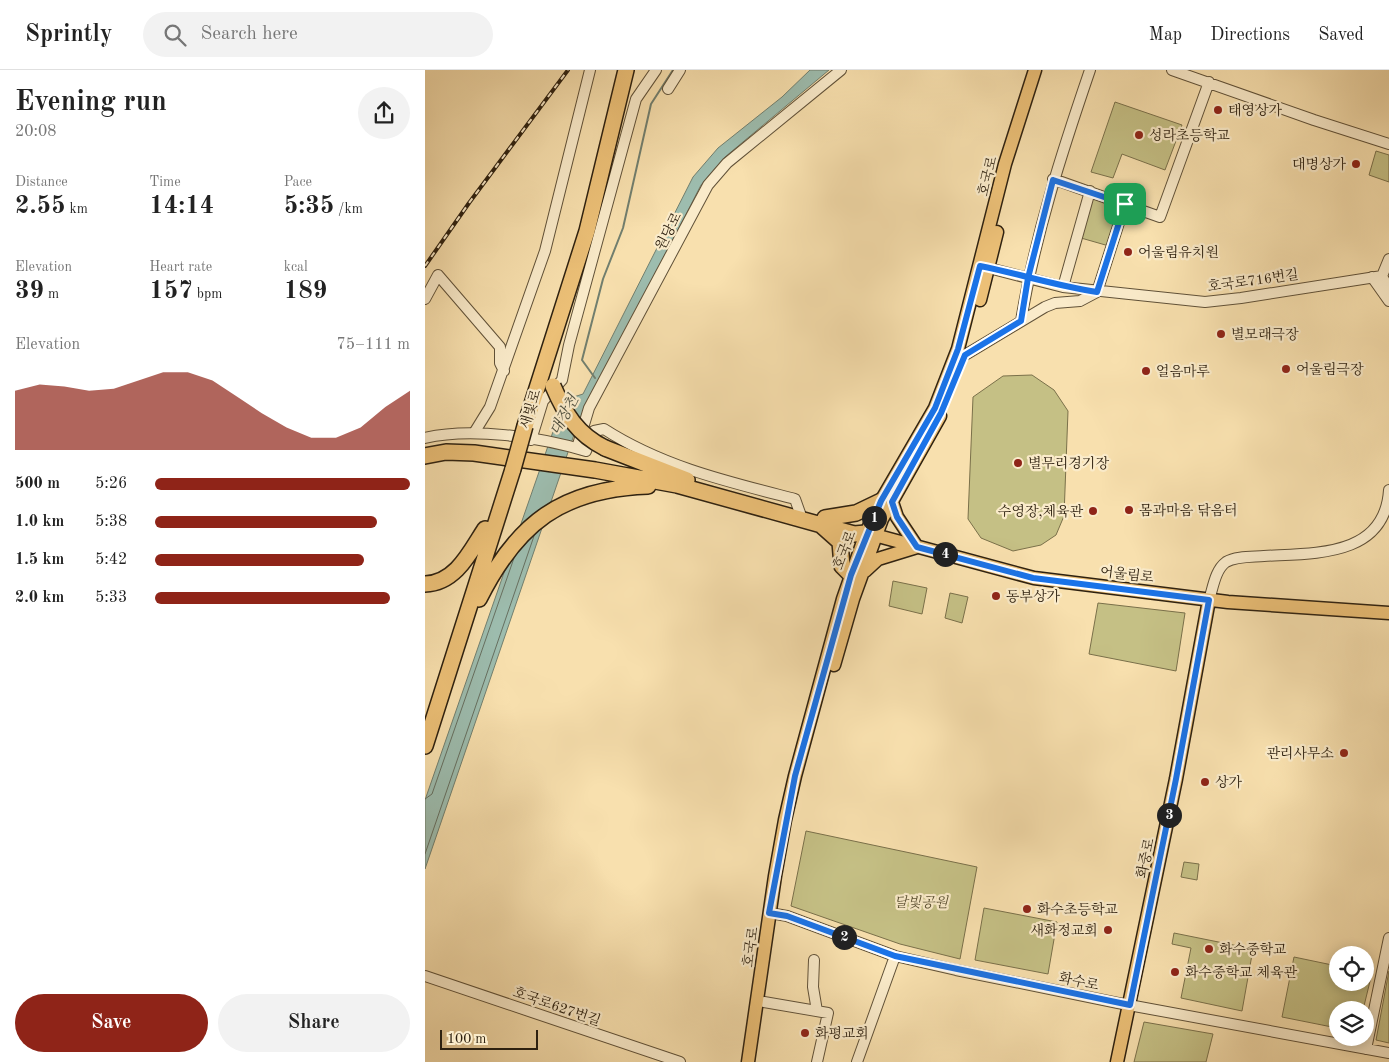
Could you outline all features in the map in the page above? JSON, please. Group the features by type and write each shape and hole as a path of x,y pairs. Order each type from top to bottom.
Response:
{"highway":[{"name":"새빛로","path":"425,746 515,463 520,425 578,228 603,131 615,70"},
{"name":"새빛로","path":"520,425 555,329 587,231 626,70"},
{"path":"555,329 553,386 570,421 580,432 605,448 688,481 799,513 854,534 871,535"},
{"path":"425,450 446,447 473,448 515,463"},
{"path":"425,456 446,452 474,453 515,463 595,467 716,488"},
{"name":"새빛로","path":"425,718 485,529 515,463"},
{"path":"595,467 823,521 856,513 887,502"},
{"path":"462,633 493,571 511,544 538,520 581,496 602,489 677,485"},
{"path":"823,521 840,542 842,566 856,575"},
{"path":"425,584 433,584 447,578 461,565 485,529"}],"main road":[{"name":"호국로","path":"887,502 941,413 965,355 985,267 1005,164 1035,70"},
{"name":"호국로","path":"748,1062 795,776 856,575 871,535 935,408 958,349 985,267 1042,70"},
{"path":"856,575 878,559 917,547 887,502"},
{"name":"어울림로","path":"871,535 1033,578 1209,600 1389,613"},
{"name":"화중로","path":"1117,1062 1174,789 1209,600"},
{"name":"호국로","path":"755,1062 764,1002 773,914"}],"street":[{"path":"474,433 490,406 504,371 545,251 590,70"},
{"path":"536,441 543,401 562,380 569,345 636,99 656,70"},
{"path":"669,89 680,70"},
{"name":"원당로","path":"575,448 589,408 709,185 727,163 841,70"},
{"path":"1021,321 1028,278 1053,180 1090,70"},
{"path":"1172,70 1389,144"},
{"path":"1053,180 1160,217 1209,82"},
{"path":"1063,287 1090,192"},
{"path":"965,355 1055,303 1080,301 1097,292 1125,204"},
{"path":"1377,277 1389,259"},
{"name":"호국로716번길","path":"985,267 1063,287 1205,302 1377,277"},
{"path":"425,299 438,274 500,347 500,363 504,371"},
{"path":"1377,277 1389,289"},
{"path":"1377,277 1389,301"},
{"path":"425,438 474,433 536,441 585,451 594,430 604,429 622,441 684,469 795,499 799,513"},
{"path":"1209,600 1216,575 1227,562 1242,557 1334,549 1358,543 1380,525 1388,507 1389,490"},
{"name":"화수로","path":"773,914 787,916 895,956 1130,1005 1389,1053"},
{"path":"1366,1049 1389,938"},
{"path":"857,1062 895,956"},
{"path":"814,960 813,987 817,1011"},
{"name":"호국로627번길","path":"425,976 680,1062"},
{"path":"764,1002 828,1012 817,1062"}],"green space":[{"path":"1115,102 1182,125 1165,170 1122,154 1113,178 1091,172"},
{"path":"1376,151 1389,155 1389,182 1369,175"},
{"path":"1092,197 1121,206 1109,246 1081,238"},
{"path":"1032,375 1054,390 1068,411 1064,516 1056,535 1041,545 1013,551 981,538 968,519 973,397 1003,376"},
{"path":"893,581 927,588 922,614 889,606"},
{"path":"950,593 968,597 962,623 945,618"},
{"path":"1098,603 1185,613 1176,671 1089,654"},
{"name":"달빛공원","path":"806,831 977,867 960,959 900,944 791,906"},
{"path":"1184,862 1199,864 1197,880 1181,877"},
{"path":"984,908 1057,922 1048,974 975,960"},
{"path":"1174,933 1253,949 1242,1011 1181,998 1191,948 1172,944"},
{"path":"1294,957 1329,964 1329,991 1368,991 1365,1001 1329,1001 1329,1026 1282,1017"},
{"path":"1389,971 1389,1043 1376,1040"},
{"path":"1144,1022 1213,1034 1206,1062 1134,1062"}],"water":[{"name":"대장천","path":"810,70 829,70 725,157 701,185 577,426 425,869 425,800 564,400 583,394 693,177 718,148 782,97"}],"waterway":[{"path":"595,378 582,360 603,279 623,228 651,104 673,70"}],"railway":[{"path":"425,266 469,203 568,70"}],"place":[{"name":"태영상가","path":"1218,110"},
{"name":"성라초등학교","path":"1139,135"},
{"name":"대명상가","path":"1356,164"},
{"name":"어울림유치원","path":"1128,252"},
{"name":"별모래극장","path":"1221,334"},
{"name":"어울림극장","path":"1286,369"},
{"name":"얼음마루","path":"1146,371"},
{"name":"별무리경기장","path":"1018,463"},
{"name":"몸과마음 닦음터","path":"1129,510"},
{"name":"수영장,체육관","path":"1093,511"},
{"name":"동부상가","path":"996,596"},
{"name":"관리사무소","path":"1344,753"},
{"name":"상가","path":"1205,782"},
{"name":"화수초등학교","path":"1027,909"},
{"name":"새화정교회","path":"1108,930"},
{"name":"화수중학교","path":"1209,949"},
{"name":"화수중학교 체육관","path":"1175,972"},
{"name":"화평교회","path":"805,1033"}],"route":[{"path":"1125,204 1053,180 1028,278 1021,321 990,338 965,355 941,413 892,502 897,517 917,547 1033,578 1209,600 1176,779 1130,1005 895,956 787,916 769,913 785,820 795,776 843,599 866,533 881,501 935,408 958,349 980,266 989,268 1019,276 1028,278 1063,287 1097,292 1125,204"}]}
